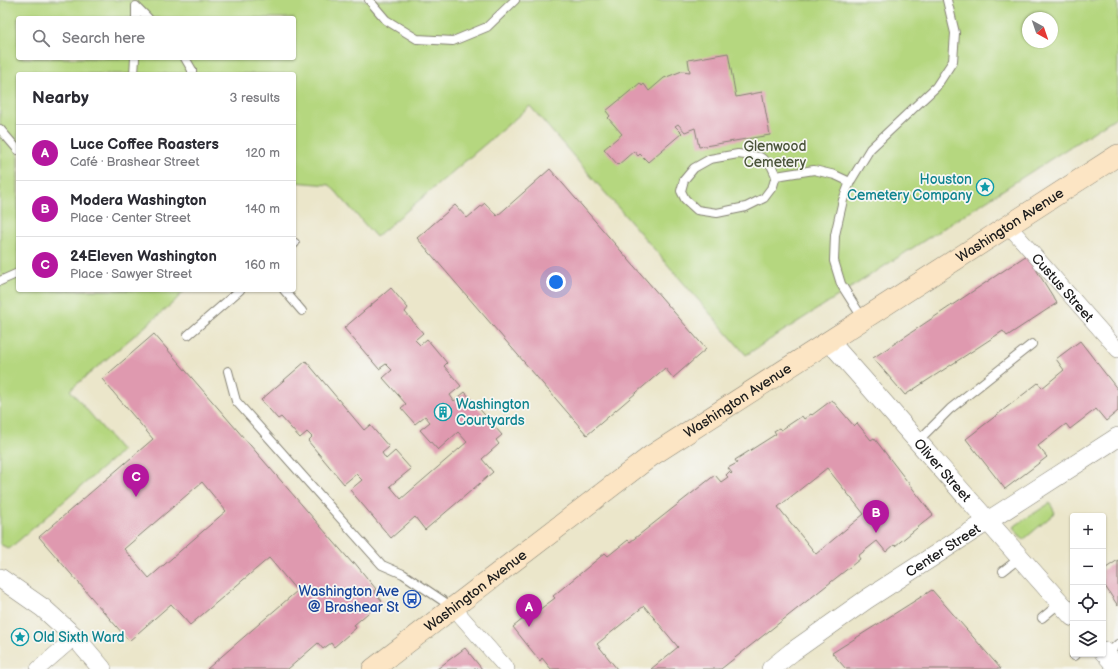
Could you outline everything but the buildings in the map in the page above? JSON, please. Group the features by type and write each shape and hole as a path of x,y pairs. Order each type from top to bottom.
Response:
{"main road":[{"name":"Washington Avenue","path":"373,669 651,456 1118,155"}],"street":[{"name":"Custus Street","path":"1008,225 1118,350"},
{"name":"Oliver Street","path":"829,341 1070,615"},
{"name":"Center Street","path":"771,669 792,652 867,599 1118,437"},
{"path":"0,578 43,608 75,637 102,669"},
{"path":"453,607 507,669"},
{"path":"38,669 75,637"}],"lane":[{"path":"369,0 386,20 417,39 453,41 487,27 516,0"},
{"path":"863,319 841,284 834,261 835,235 843,200 850,182 870,149 936,88 953,61 955,33 947,0"},
{"path":"134,3 136,16"},
{"path":"134,3 146,16"},
{"path":"134,60 134,72"},
{"path":"186,60 192,72"},
{"path":"0,129 16,148"},
{"path":"738,154 760,157 771,165 776,176 773,186 764,198 746,207 717,212 697,210 685,199 681,191 684,180 694,168 710,159 738,154"},
{"path":"776,176 814,170 835,175 850,182"},
{"path":"0,281 16,275"},
{"path":"188,335 238,292"},
{"path":"286,292 302,311"},
{"path":"918,441 950,409 1032,344"},
{"path":"228,371 236,401 382,565 403,574 453,607"},
{"path":"1003,571 1020,558"},
{"path":"1042,618 1060,603"}],"green space":[{"name":"Glenwood Cemetery","path":"0,0 1118,0 1118,116 746,355 530,106 376,237 330,185 296,182 296,72 16,72 16,292 183,292 174,302 70,390 122,451 9,549 0,544"},
{"path":"1050,503 1055,513 1023,540 1013,527"}],"place":[{"name":"Houston Cemetery Company","path":"985,187"},
{"name":"Washington Courtyards","path":"443,412"},
{"name":"24Eleven Washington","path":"136,497"},
{"name":"Modera Washington","path":"876,533"},
{"name":"Washington Ave @ Brashear St","path":"412,599"},
{"name":"Luce Coffee Roasters","path":"529,627"},
{"name":"Old Sixth Ward","path":"20,637"}]}
